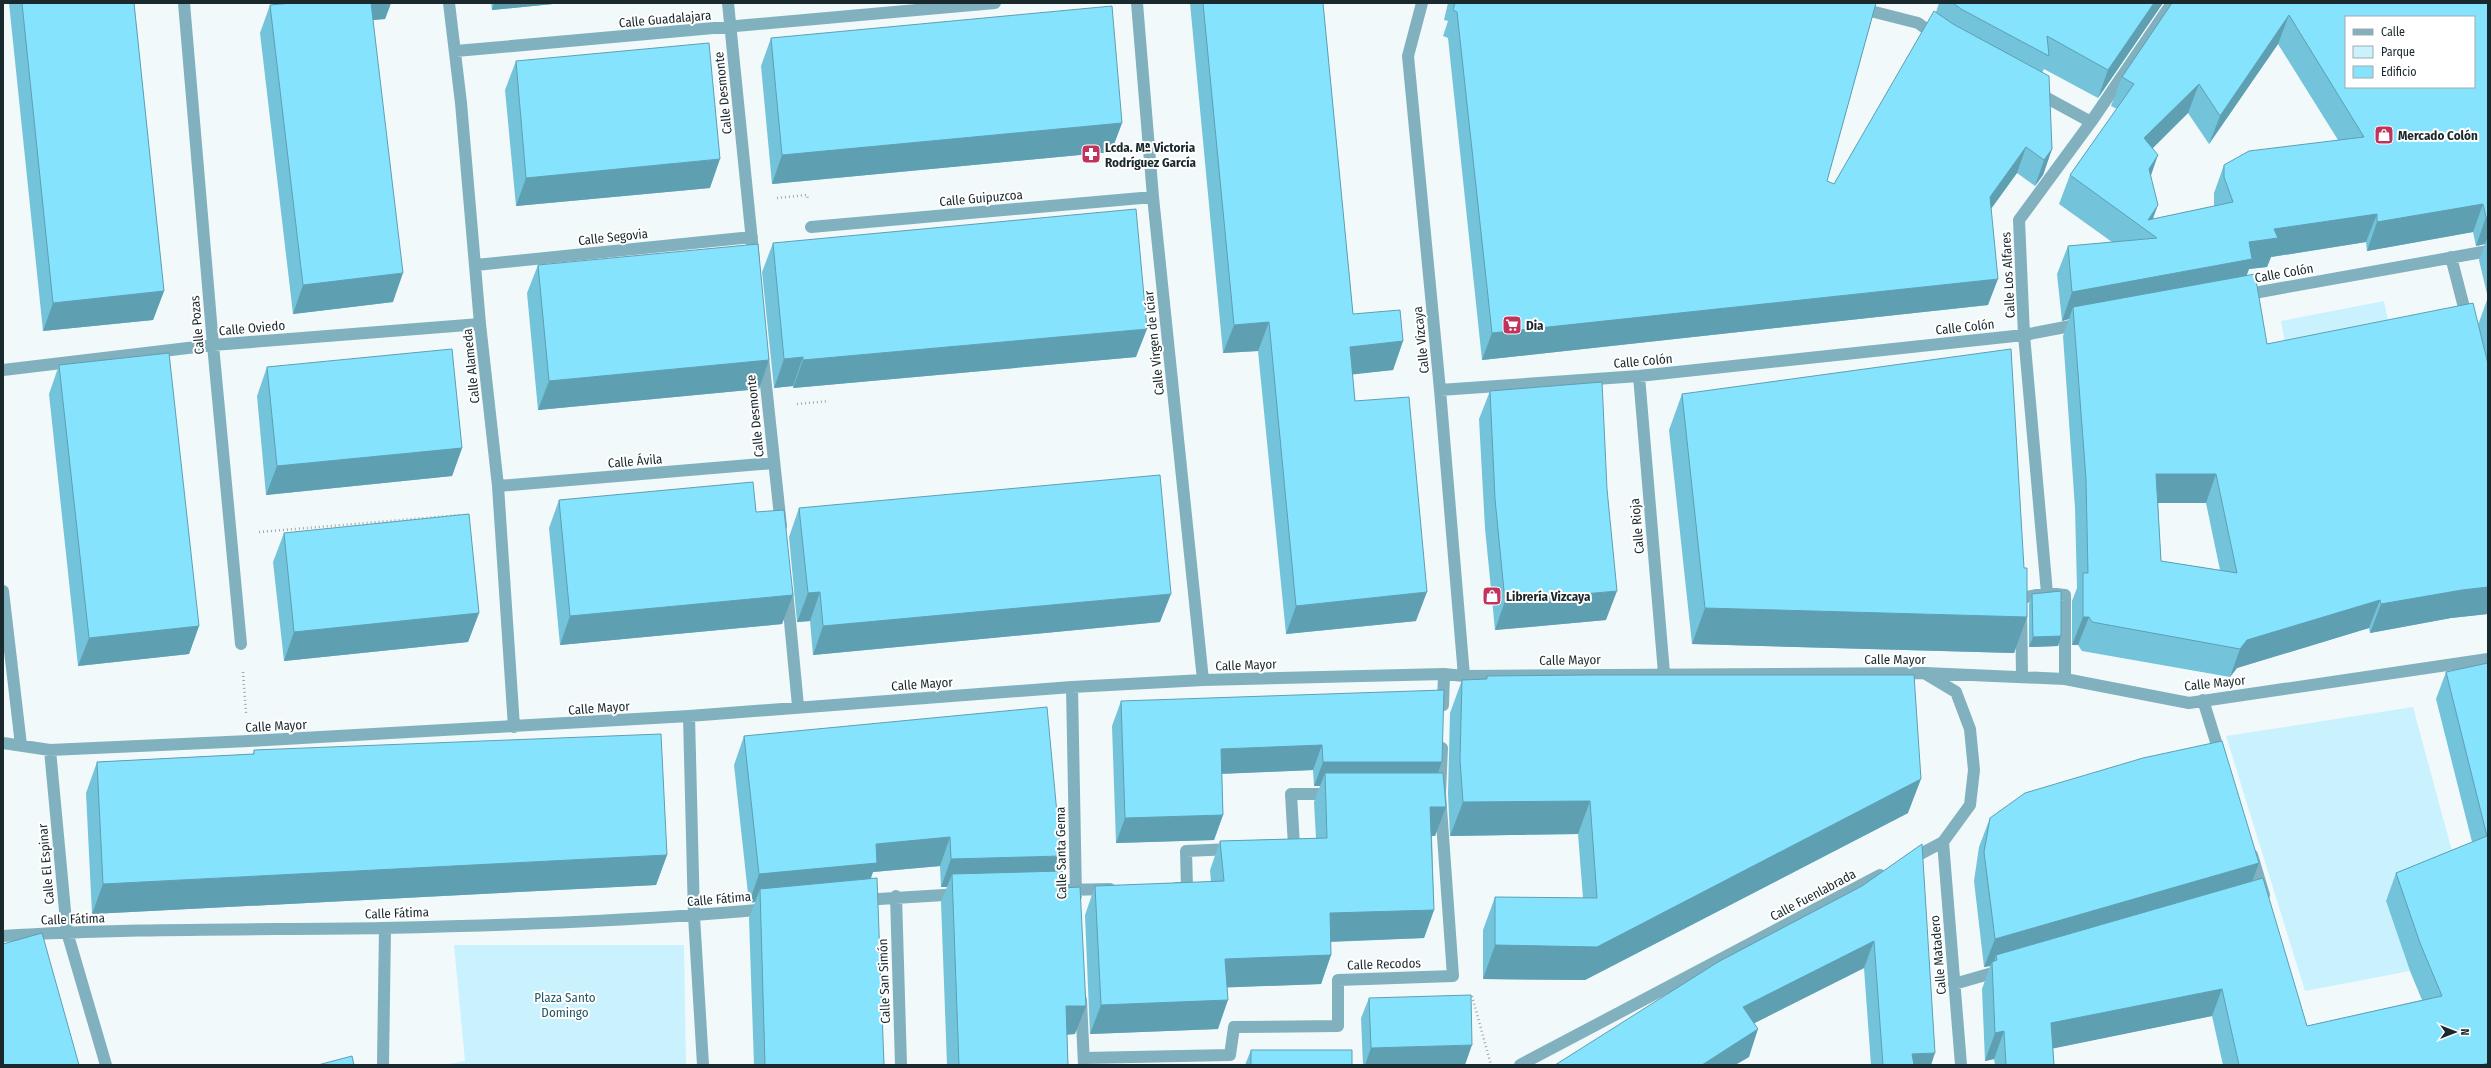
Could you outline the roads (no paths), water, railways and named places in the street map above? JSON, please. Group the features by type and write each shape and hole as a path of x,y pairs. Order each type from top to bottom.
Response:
{"street":[{"name":"Calle Pozas","path":"184,3 213,345 241,644"},
{"name":"Calle Alameda","path":"449,3 456,51 480,324 498,486 514,727"},
{"name":"Calle Desmonte","path":"728,3 755,270"},
{"name":"Calle Guadalajara","path":"456,51 995,3"},
{"name":"Calle Virgen de Icíar","path":"1137,3 1153,197 1204,680"},
{"name":"Calle Vizcaya","path":"1422,3 1408,56 1440,390 1464,676"},
{"path":"1840,3 1918,23 1947,44"},
{"name":"Calle Los Alfares","path":"2047,593 2024,335 2019,220 2091,122 2172,3"},
{"path":"2022,85 2091,122"},
{"name":"Calle Guipuzcoa","path":"812,227 1153,197"},
{"name":"Calle Segovia","path":"476,265 752,237"},
{"name":"Calle Colón","path":"2234,296 2488,251"},
{"path":"2452,257 2471,334"},
{"name":"Calle Colón","path":"1440,390 1639,376 2024,335 2094,322"},
{"name":"Calle Oviedo","path":"3,370 213,345 480,324"},
{"name":"Calle Desmonte","path":"762,346 782,542"},
{"name":"Calle Rioja","path":"1639,376 1664,673"},
{"name":"Calle Ávila","path":"498,486 774,463"},
{"path":"786,581 798,706"},
{"path":"3,591 21,745"},
{"path":"2022,677 2021,598 2047,593 2065,595 2065,679"},
{"name":"Calle Mayor","path":"3,743 50,750 249,741 689,716 798,706 1072,687 1204,680 1444,674 1464,676 1664,673 1925,673 2065,679 2189,702 2488,659"},
{"name":"Calle Fuenlabrada","path":"1520,1065 1943,842 1970,805 1974,770 1970,729 1956,692 1925,673"},
{"path":"1442,719 1444,674"},
{"name":"Calle Santa Gema","path":"1072,687 1076,905"},
{"path":"2203,700 2224,768"},
{"path":"689,716 694,916 703,1065"},
{"name":"Calle Recodos","path":"1084,1061 1230,1055 1234,1027 1338,1026 1338,980 1453,976 1440,794 1442,734"},
{"name":"Calle El Espinar","path":"50,750 67,932 106,1065"},
{"path":"1271,847 1294,846 1291,794 1346,794"},
{"path":"1424,794 1440,794"},
{"name":"Calle Matadero","path":"1943,842 1961,1065"},
{"path":"2248,843 2269,910"},
{"path":"1163,888 1187,888 1186,851 1248,848"},
{"path":"1052,890 1123,889"},
{"path":"849,901 896,896 974,893"},
{"path":"2249,900 2264,895"},
{"name":"Calle San Simón","path":"896,896 901,1065"},
{"name":"Calle Fátima","path":"3,936 67,932 385,928 694,916 780,908"},
{"path":"383,1065 385,928"},
{"path":"1954,984 2015,967"},
{"path":"1081,989 1084,1061"}],"place":[{"name":"Mercado Colón","path":"2384,135"},
{"name":"Lcda. Mª Victoria Rodríguez García","path":"1091,154"},
{"name":"Dia","path":"1512,325"},
{"name":"Librería Vizcaya","path":"1492,596"}],"park label":[{"name":"Plaza Santo Domingo","path":"565,1004"}]}
